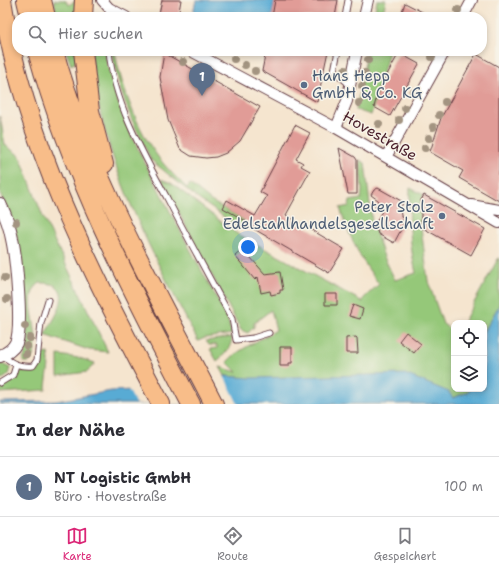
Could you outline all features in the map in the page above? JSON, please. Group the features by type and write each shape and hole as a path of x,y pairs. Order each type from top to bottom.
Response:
{"highway":[{"path":"26,0 29,12"},
{"path":"42,0 45,12"},
{"path":"83,12 84,0"},
{"path":"2,3 12,53"},
{"path":"13,56 40,144 84,252 160,404"},
{"path":"39,56 64,136 82,184 130,287 191,404"},
{"path":"56,56 80,130 95,167 118,217 214,404"},
{"path":"84,56 90,111 118,217"}],"street":[{"path":"102,0 108,12"},
{"path":"365,12 368,0"},
{"path":"466,12 472,0"},
{"name":"Hovestraße","path":"200,56 336,128 469,204 499,223"},
{"path":"336,128 344,111 357,56"},
{"path":"386,156 442,56"},
{"path":"0,204 4,222 12,239 17,282 19,334 16,343 11,350 1,356"},
{"name":"Hovestraße","path":"469,204 499,210"}],"lane":[{"path":"346,12 348,0"},
{"path":"109,56 117,89 130,125 161,187 232,319 236,340 253,338 269,333"},
{"path":"337,56 334,71 350,86"},
{"path":"1,356 16,365 33,366 38,360 41,323 48,300"},
{"path":"0,384 13,376 16,365"}],"green space":[{"path":"54,0 65,0 69,5 75,1 76,12 56,12"},
{"path":"377,0 386,0 383,12 375,12"},
{"path":"68,56 78,56 78,61 71,65"},
{"path":"92,56 106,56 114,89 127,125 177,225 226,315 232,334 205,338 198,341 168,284 127,195 106,134 95,84"},
{"path":"112,56 116,56 120,76 135,117 141,130 158,156 169,170 187,188 190,184 211,201 244,220 240,228 197,198 151,160 131,118 120,88"},
{"path":"366,56 388,56 371,115 356,110"},
{"path":"0,116 5,145 20,156 43,217 108,352 89,350 44,335 58,311 61,303 61,295 59,288 52,284 40,283 34,290 31,298 36,342 34,353 29,362 23,362 28,341 17,238 13,221 0,194"},
{"path":"360,160 365,163 372,221 384,257 395,280 416,273 410,231 410,188 424,195 421,200 421,227 428,281 443,324 451,330 451,392 468,392 453,398 225,376 220,367 237,372 227,362 243,349 276,330 271,310 254,323 254,327 248,333 241,330 161,179 171,183 236,233 363,302 363,299 379,284 356,248 340,208 349,206 350,201 361,199 362,191"},
{"path":"499,257 499,305 487,327 487,320 465,320"},
{"path":"232,337 229,348 217,361 210,349 217,348 217,345 209,345 206,341"},
{"path":"48,353 49,362 46,390 0,393 0,387 13,381 17,371 28,371 39,367 42,354"},
{"path":"58,355 79,358 95,363 87,372 58,376"},
{"path":"0,363 10,368 10,372 8,376 0,380"}],"water":[{"path":"196,0 275,0 273,12 193,12"},
{"path":"499,305 499,404 0,404 0,402 56,401 111,391 178,388 225,376 251,378 405,374 449,392 453,398 468,392 487,392 487,327"}],"pier":[{"path":"223,374 238,404 136,404 128,389 178,386"}],"building":[{"path":"162,0 181,0 179,12 159,12"},
{"path":"275,0 338,0 336,12 273,12"},
{"path":"405,3 422,12 402,12"},
{"path":"164,56 169,56 260,107 240,141 226,153 216,157 206,158 191,156 180,149 168,120 160,77"},
{"name":"Hans Hepp GmbH & Co. KG","path":"265,56 327,56 317,102 262,71"},
{"path":"397,56 404,56 419,64 390,116 374,107 379,89"},
{"path":"475,56 480,56 499,67 499,201 459,178 463,171 430,152 441,118"},
{"path":"295,125 310,133 296,159 303,163 301,166 310,171 286,215 344,249 329,273 249,226 251,224 223,208 227,200 255,216 267,196 260,192"},
{"path":"339,148 355,157 357,160 357,194 348,194"},
{"path":"378,188 403,202 400,210 403,226 394,243 378,234 375,224 382,211 375,207 378,200 371,195 374,190"},
{"name":"Peter Stolz Edelstahlhandelsgesellschaft","path":"424,195 485,229 471,255 421,227 421,200"},
{"path":"243,249 265,274 280,272 283,290 280,290 280,293 271,295 270,291 261,293 258,277 255,280 235,256"},
{"path":"325,294 337,294 337,305 325,305"},
{"path":"353,305 363,309 360,319 349,316"},
{"path":"406,332 421,344 414,353 399,341"},
{"path":"356,337 358,353 346,353 346,338"},
{"path":"280,347 292,347 292,363 289,363 289,366 280,366"}],"place":[{"name":"Hans Hepp GmbH & Co. KG","path":"304,85"},
{"name":"NT Logistic GmbH","path":"202,96"},
{"name":"Peter Stolz Edelstahlhandelsgesellschaft","path":"442,216"}]}
